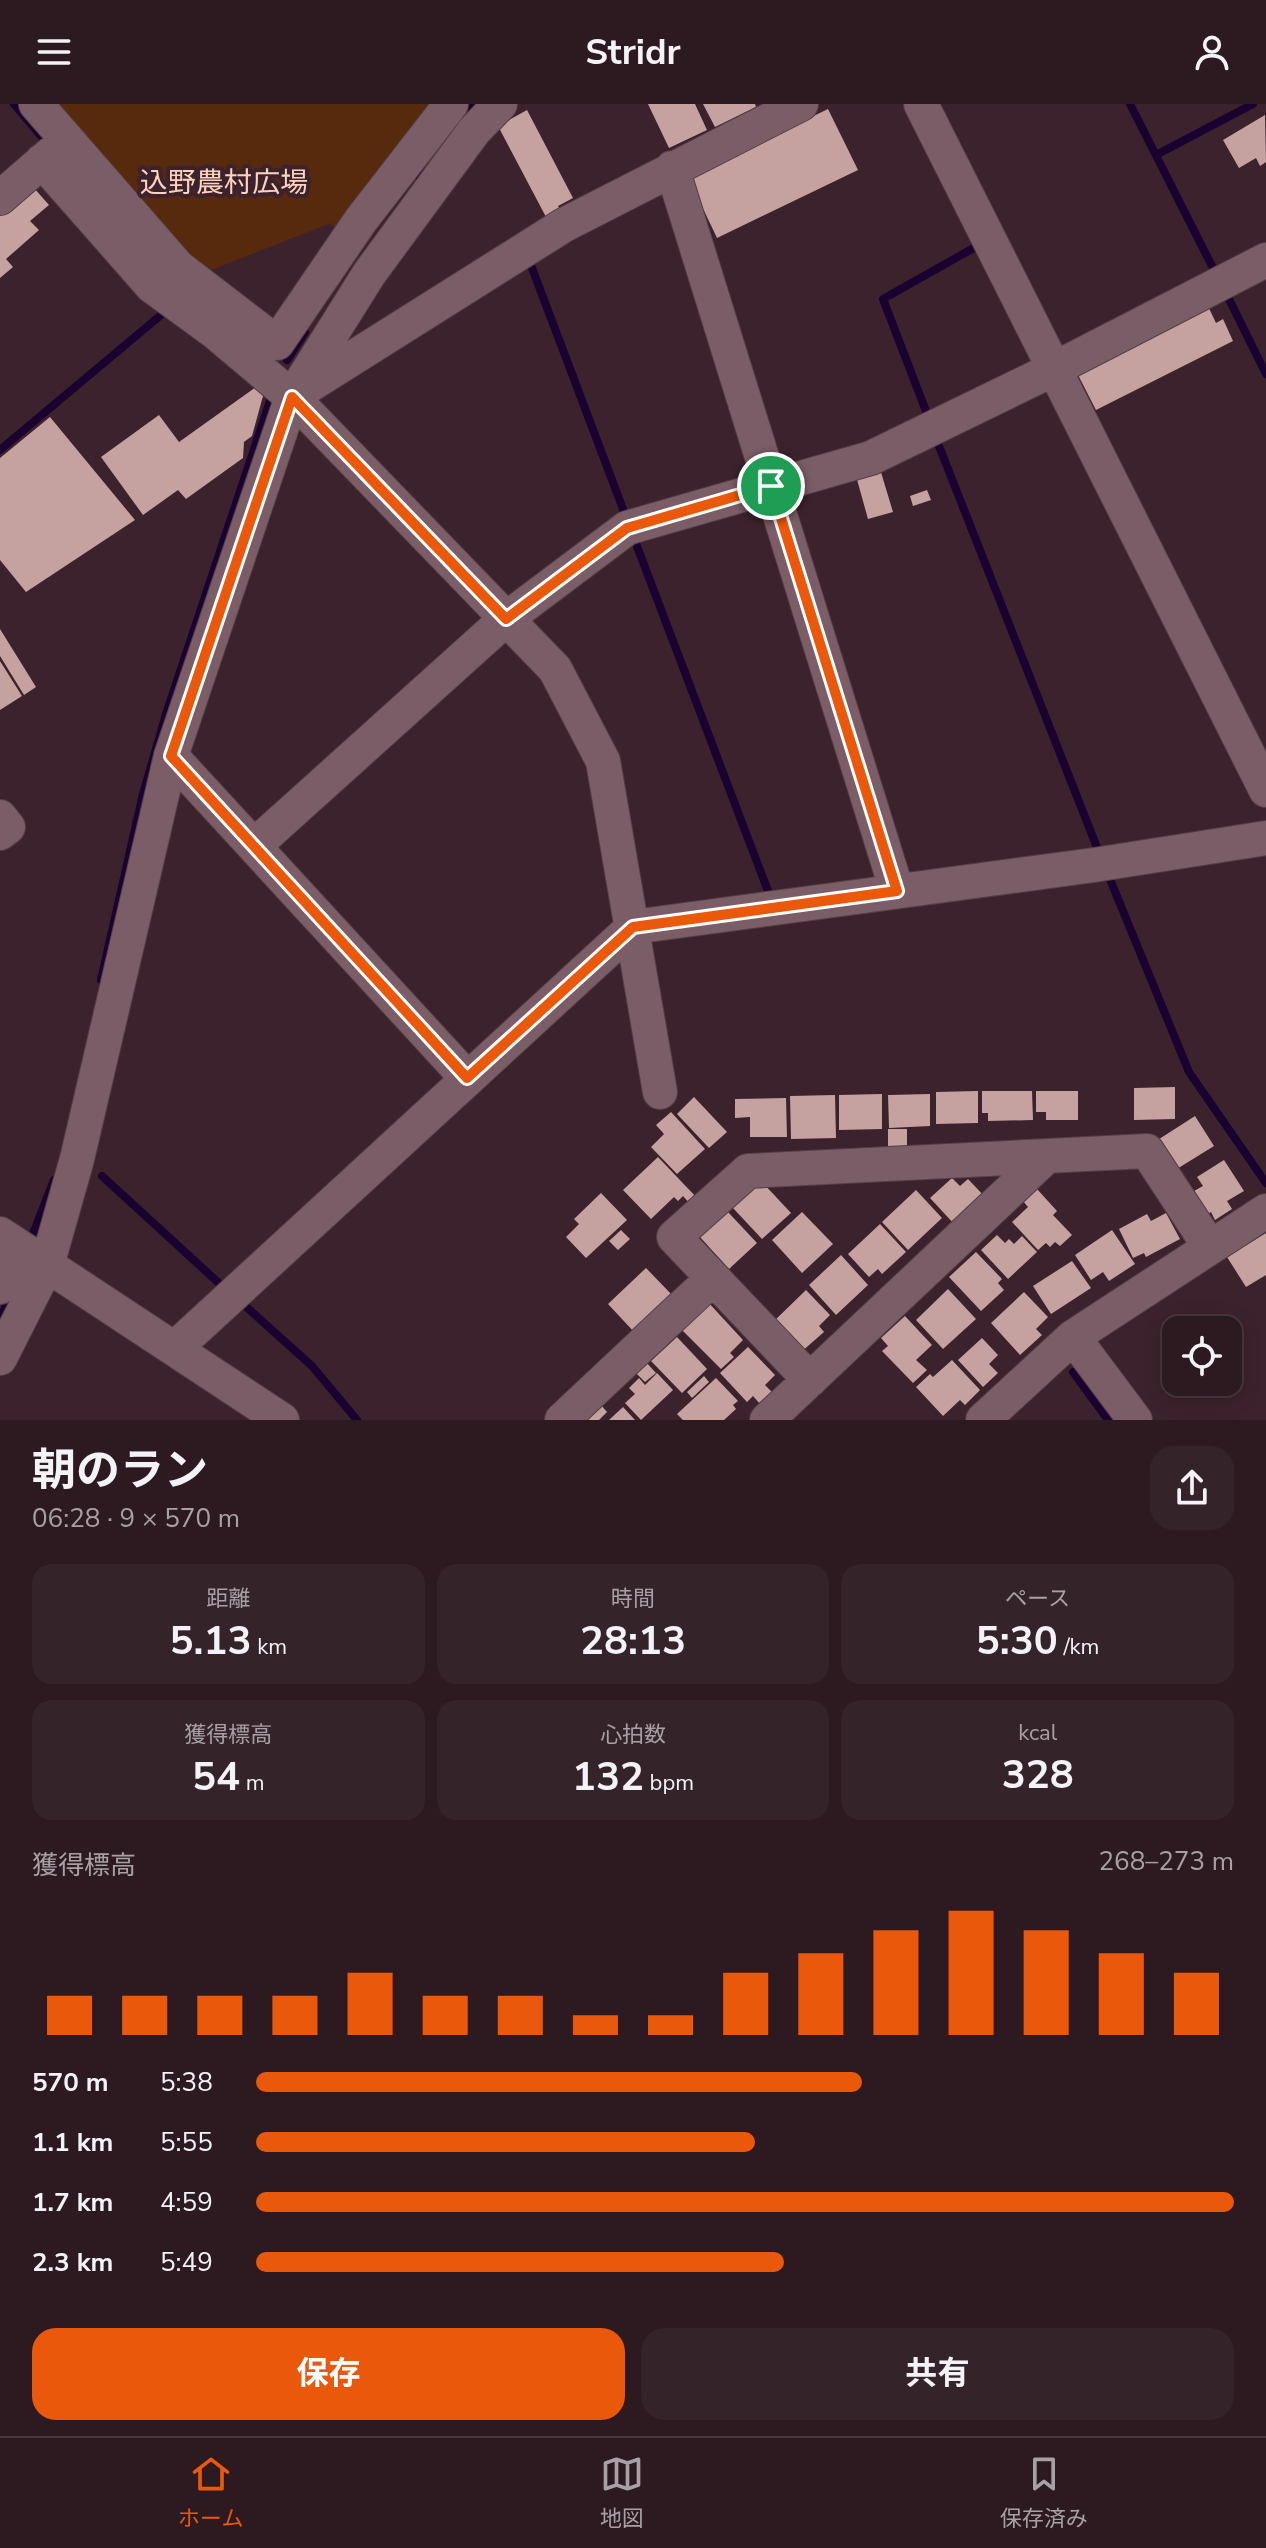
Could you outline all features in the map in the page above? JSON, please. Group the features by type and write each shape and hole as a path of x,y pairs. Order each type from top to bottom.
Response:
{"street":[{"path":"36,104 54,151 152,286 215,332 292,397 555,669 603,761 660,1092"},
{"path":"54,151 178,267 277,343 361,220 451,104"},
{"path":"0,1358 47,1265 77,1159 171,756 292,397 369,274 474,131 500,104"},
{"path":"292,397 564,225 801,104"},
{"path":"921,104 1266,790"},
{"path":"0,198 54,151"},
{"path":"672,168 897,891"},
{"path":"254,846 506,619 627,528 871,458 1056,368 1266,260"},
{"path":"171,756 467,1078"},
{"path":"0,817 8,827 0,833"},
{"path":"175,1348 633,927 1094,865 1266,838"},
{"path":"810,1380 674,1237 748,1171 1147,1151 1210,1247"},
{"path":"767,1420 1047,1156"},
{"path":"983,1420 1073,1337 1266,1211"},
{"path":"0,1287 9,1240 282,1420"},
{"path":"562,1420 713,1278"},
{"path":"1073,1337 1135,1420"}],"green space":[{"name":"込野農村広場","path":"52,104 442,104 339,233 331,223 204,273"}],"building":[{"path":"648,104 695,104 707,130 669,148"},
{"path":"703,104 755,104 756,107 715,127"},
{"path":"828,109 858,170 717,238 688,177"},
{"path":"527,110 573,198 546,217 498,126"},
{"path":"1265,115 1266,162 1260,166 1256,158 1239,168 1223,140"},
{"path":"34,188 49,205 30,221 39,230 6,259 13,267 0,278 0,212"},
{"path":"1207,304 1216,323 1223,319 1233,341 1096,410 1076,371"},
{"path":"256,387 263,396 252,436 244,442 243,458 186,499 178,490 143,515 101,457 159,415 179,442"},
{"path":"50,417 135,520 26,592 0,560 0,458"},
{"path":"880,469 893,512 868,519 856,476"},
{"path":"927,490 931,500 913,506 910,496"},
{"path":"0,629 36,687 24,695 0,656"},
{"path":"0,661 22,696 0,710"},
{"path":"1175,1087 1175,1119 1134,1120 1134,1088"},
{"path":"978,1091 978,1123 936,1124 936,1092"},
{"path":"982,1091 1032,1091 1033,1120 988,1121 988,1113 982,1113"},
{"path":"1036,1091 1078,1091 1078,1120 1046,1120 1046,1112 1036,1112"},
{"path":"882,1094 882,1129 839,1130 839,1095"},
{"path":"930,1094 930,1126 889,1128 888,1095"},
{"path":"835,1095 836,1138 791,1139 790,1096"},
{"path":"694,1097 727,1132 709,1148 677,1114"},
{"path":"786,1098 787,1137 750,1137 750,1117 735,1118 735,1099"},
{"path":"671,1112 705,1149 677,1174 651,1147 664,1134 656,1125"},
{"path":"1195,1116 1214,1146 1172,1172 1153,1143"},
{"path":"888,1129 907,1129 907,1148 888,1148"},
{"path":"658,1157 698,1199 691,1205 683,1196 678,1201 674,1197 651,1219 623,1190"},
{"path":"1224,1160 1244,1191 1227,1201 1232,1209 1215,1220 1194,1191 1203,1186 1197,1177"},
{"path":"952,1178 960,1186 968,1179 986,1198 956,1226 930,1198"},
{"path":"761,1181 791,1213 762,1239 732,1207"},
{"path":"1037,1189 1057,1211 1053,1215 1072,1235 1060,1246 1055,1242 1050,1247 1046,1243 1038,1250 1012,1222 1028,1207 1023,1201"},
{"path":"916,1190 942,1218 908,1250 882,1222"},
{"path":"601,1193 627,1220 586,1258 566,1237 579,1224 574,1219"},
{"path":"728,1212 757,1243 729,1269 700,1237"},
{"path":"802,1212 833,1244 802,1273 772,1240"},
{"path":"1166,1213 1180,1239 1146,1257 1144,1253 1133,1258 1119,1229 1147,1214 1151,1221"},
{"path":"880,1224 906,1252 882,1274 878,1269 869,1277 848,1254"},
{"path":"621,1230 630,1239 618,1250 609,1241"},
{"path":"1112,1230 1135,1264 1109,1281 1103,1272 1091,1280 1075,1255"},
{"path":"1266,1233 1266,1275 1246,1287 1227,1257"},
{"path":"997,1235 1005,1243 1009,1239 1014,1244 1022,1236 1037,1252 1008,1279 981,1250"},
{"path":"976,1252 1002,1279 998,1283 1004,1290 981,1311 949,1277"},
{"path":"841,1255 868,1285 836,1315 809,1285"},
{"path":"1072,1261 1091,1288 1051,1314 1033,1286"},
{"path":"646,1268 674,1297 635,1333 608,1304"},
{"path":"948,1289 976,1319 943,1349 916,1320"},
{"path":"806,1290 830,1315 819,1326 824,1332 800,1353 772,1323"},
{"path":"1024,1292 1048,1317 1036,1329 1042,1335 1020,1355 991,1323"},
{"path":"707,1301 743,1340 730,1353 734,1357 721,1369 679,1327"},
{"path":"905,1316 932,1345 916,1360 927,1370 913,1383 882,1351 888,1346 881,1338"},
{"path":"677,1337 707,1369 682,1393 651,1361"},
{"path":"982,1338 998,1355 989,1364 998,1373 983,1387 958,1360"},
{"path":"748,1347 775,1375 765,1385 772,1392 760,1404 753,1396 747,1402 720,1373"},
{"path":"952,1360 980,1390 965,1405 960,1400 943,1416 916,1387"},
{"path":"645,1361 656,1373 645,1382 634,1371"},
{"path":"657,1373 673,1390 641,1420 625,1403 635,1394 629,1388 639,1378 645,1385"},
{"path":"704,1376 709,1382 692,1398 687,1392"},
{"path":"716,1378 738,1401 733,1405 736,1409 724,1420 683,1420 677,1414"},
{"path":"601,1405 607,1412 599,1420 577,1420"},
{"path":"623,1407 635,1420 609,1420"}],"waterway":[{"path":"14,104 46,142"},
{"path":"417,175 475,104"},
{"path":"1130,104 1215,272"},
{"path":"1156,155 1253,104"},
{"path":"929,419 883,299 979,245 976,240"},
{"path":"529,260 626,517"},
{"path":"1226,293 1266,374"},
{"path":"0,450 167,310"},
{"path":"287,360 305,332"},
{"path":"101,980 143,794 166,714 271,398"},
{"path":"937,441 1098,850"},
{"path":"635,541 768,891"},
{"path":"1107,872 1189,1072 1266,1183"},
{"path":"102,1176 221,1285"},
{"path":"31,1239 54,1180"},
{"path":"0,1322 10,1294"},
{"path":"243,1304 312,1366 357,1420"},
{"path":"1073,1372 1108,1420"}],"route":[{"path":"292,397 506,619 627,528 771,486 897,891 633,927 467,1078 171,756 292,397"}]}
